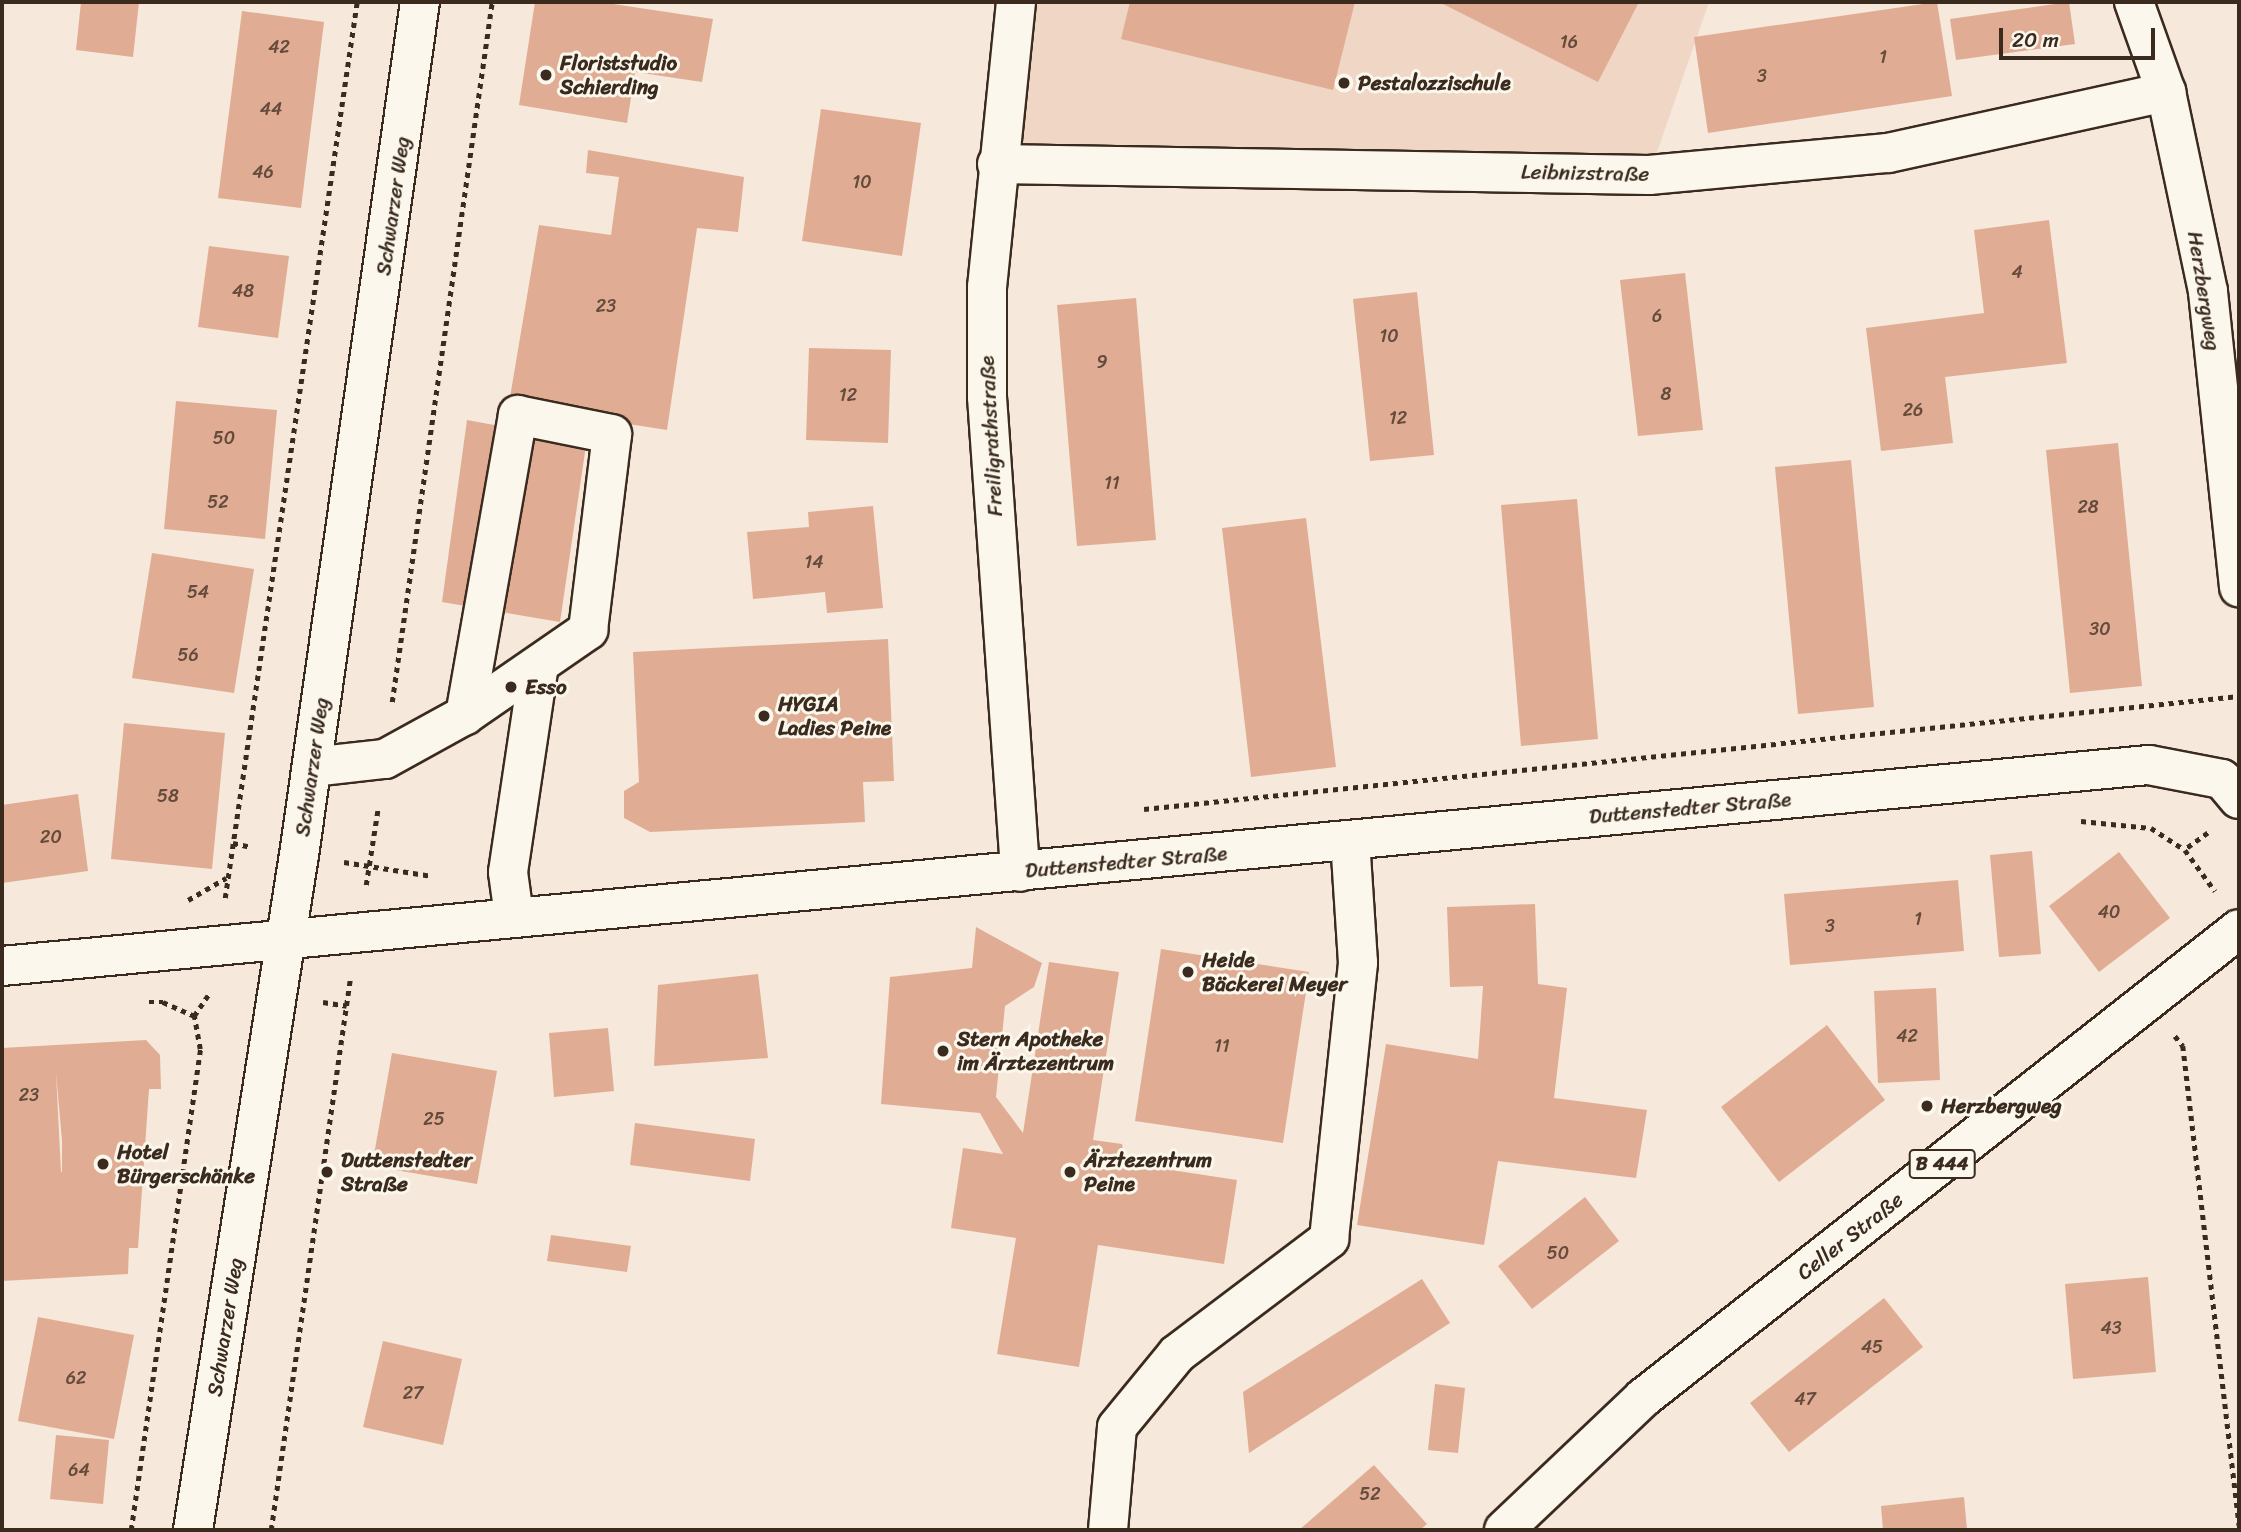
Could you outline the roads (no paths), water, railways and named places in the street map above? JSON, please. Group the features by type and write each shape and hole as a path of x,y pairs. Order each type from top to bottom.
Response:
{"street":[{"name":"Schwarzer Weg","path":"193,1530 312,767 420,2"},
{"name":"Freiligrathstraße","path":"1016,2 997,164 987,287 987,397 1020,872"},
{"name":"Herzbergweg","path":"2134,2 2166,92 2208,292 2239,587"},
{"name":"Leibnizstraße","path":"997,164 1649,175 1888,153 2166,92"},
{"path":"312,767 385,759 465,715 588,630 612,434 519,415 465,715"},
{"path":"514,916 508,872 539,665"},
{"name":"Duttenstedter Straße","path":"2,966 2149,765 2222,779 2229,813"},
{"path":"1108,1530 1117,1427 1177,1354 1329,1238 1358,963 1350,840"},
{"name":"Celler Straße","path":"1504,1530 1643,1398 2147,1000 2232,916"}],"place":[{"name":"Floriststudio Schierding","path":"546,75"},
{"name":"Pestalozzischule","path":"1344,83"},
{"name":"Esso","path":"511,687"},
{"name":"HYGIA Ladies Peine","path":"764,716"},
{"name":"Heide Bäckerei Meyer","path":"1188,972"},
{"name":"Stern Apotheke im Ärztezentrum","path":"943,1051"},
{"name":"Herzbergweg","path":"1927,1106"},
{"name":"Hotel Bürgerschänke","path":"103,1164"},
{"name":"Duttenstedter Straße","path":"327,1172"},
{"name":"Ärztezentrum Peine","path":"1070,1172"}]}
